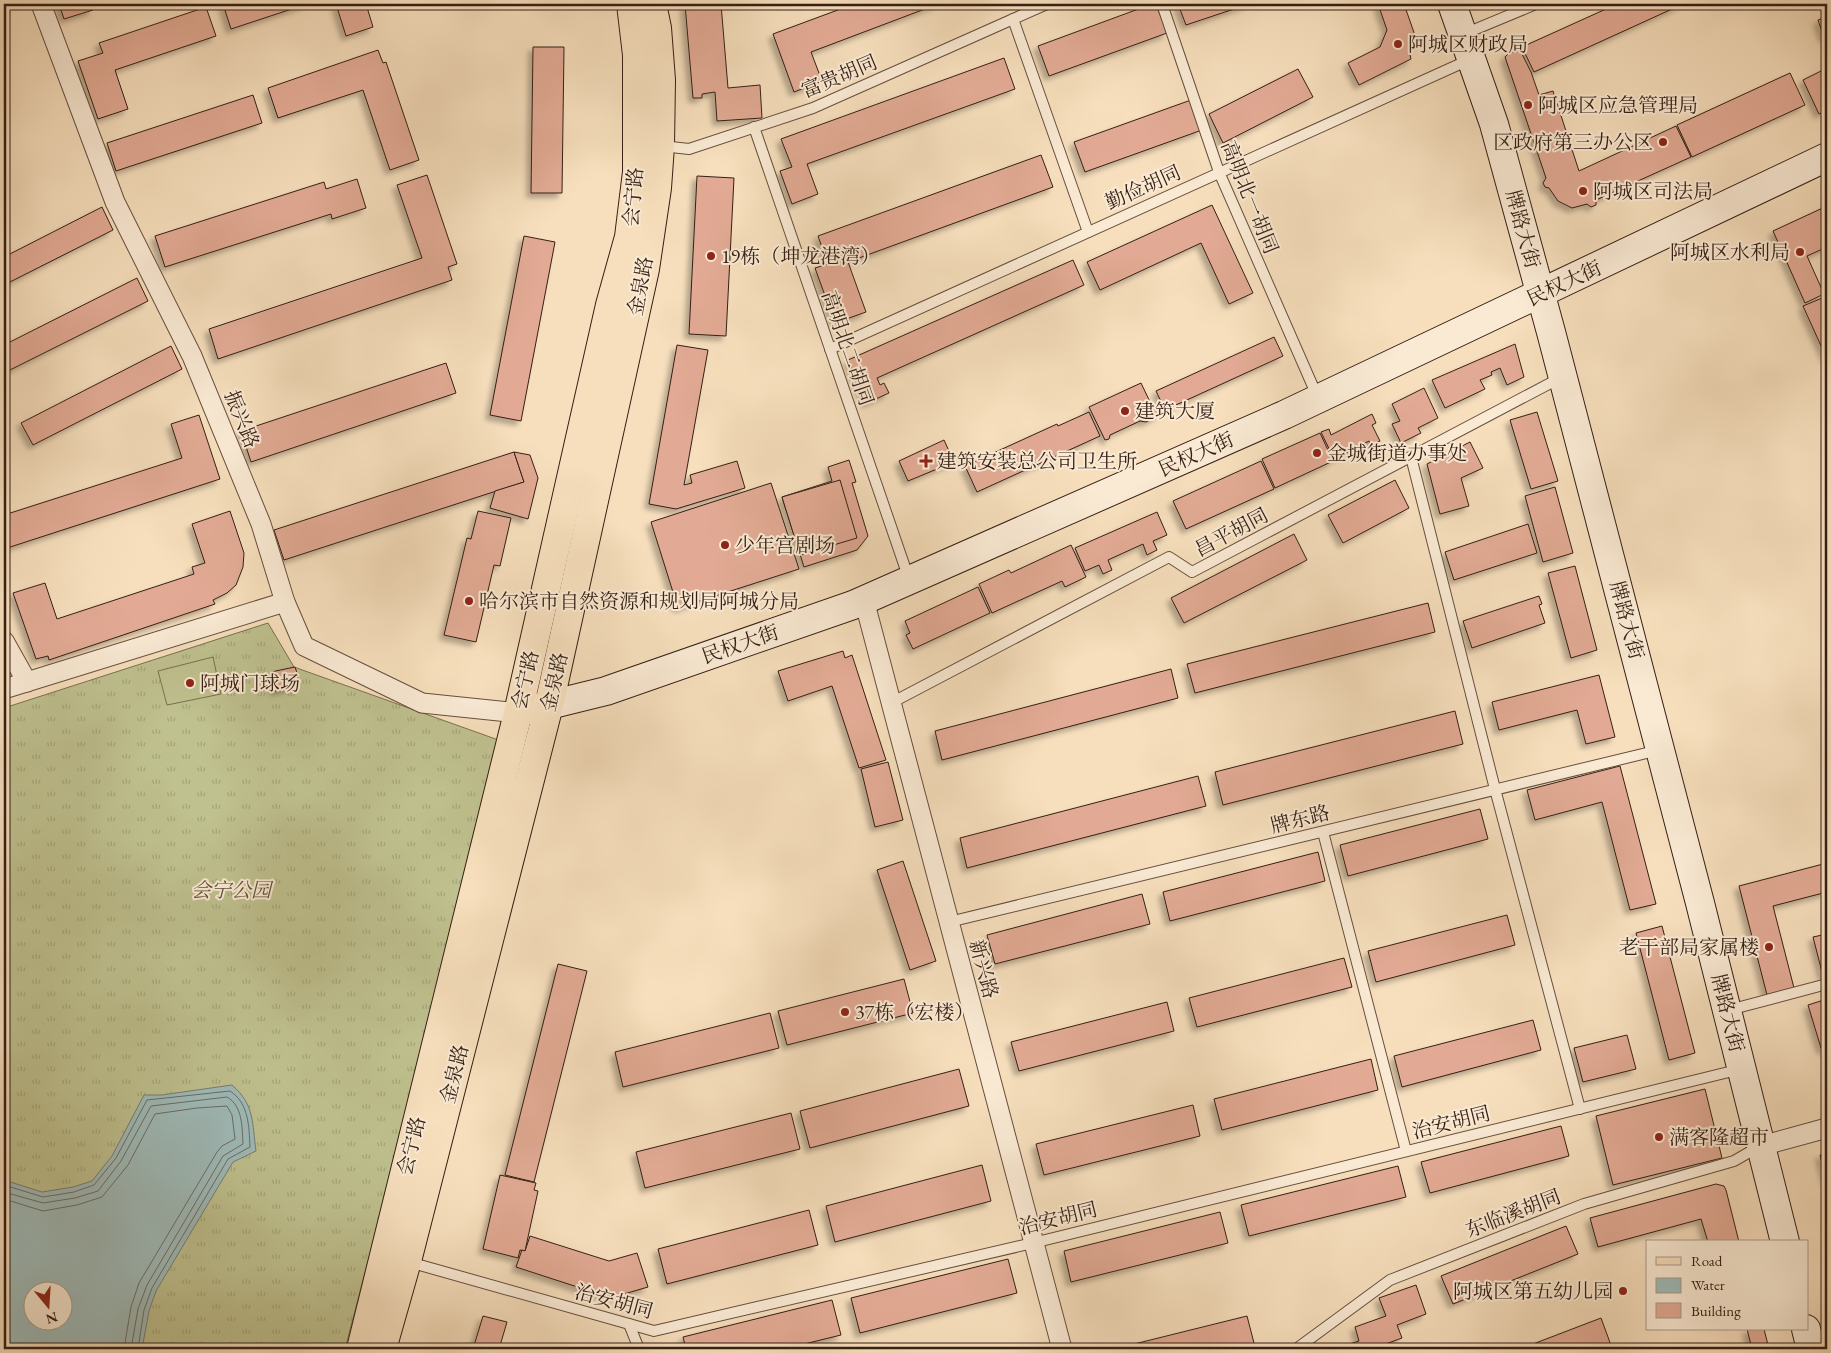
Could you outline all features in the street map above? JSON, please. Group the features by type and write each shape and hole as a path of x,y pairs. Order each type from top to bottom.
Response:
{"main road":[{"name":"会宁路","path":"361,1349 395,1258 610,306 630,237 637,172 649,145 631,4"},
{"name":"金泉路","path":"382,1349 395,1258 549,705 645,269 657,188 649,145 661,80 657,28 652,4"}],"street":[{"name":"振兴路","path":"41,4 115,202 192,356 261,524 285,602 304,646 422,703 518,713"},
{"name":"牌路大街","path":"1452,4 1494,124 1541,294 1660,750 1784,1240"},
{"name":"民权大街","path":"518,713 606,691 864,600 1318,399 1827,157"},
{"name":"新兴路","path":"864,600 1062,1349"},
{"path":"4,689 285,602"},
{"path":"4,641 28,682"},
{"path":"1761,1146 1827,1128"},
{"path":"1806,1330 1811,1349"}],"lane":[{"name":"富贵胡同","path":"649,145 688,149 813,108 1047,4"},
{"name":"高明北一胡同","path":"1162,4 1219,172 1318,399"},
{"name":"勤俭胡同","path":"830,349 1219,172 1467,46 1536,4"},
{"path":"1013,18 1088,232"},
{"name":"高明北二胡同","path":"754,127 909,580"},
{"name":"昌平胡同","path":"891,703 1169,557 1192,572 1563,377"},
{"path":"1411,457 1580,1108"},
{"name":"牌东路","path":"948,922 1660,750"},
{"path":"1322,832 1406,1151"},
{"path":"1727,1011 1827,984"},
{"name":"治安胡同","path":"395,1258 654,1331 1033,1243 1742,1069"},
{"name":"东临溪胡同","path":"1296,1349 1390,1280 1584,1204 1734,1161 1761,1146"},
{"path":"629,1324 639,1349"}],"green space":[{"name":"会宁公园","path":"268,623 294,667 504,742 345,1349 4,1349 4,708"},
{"name":"阿城门球场","path":"213,657 221,694 167,705 158,671"}],"water":[{"path":"232,1085 249,1107 256,1151 233,1162 156,1291 149,1311 142,1349 4,1349 4,1180 42,1192 73,1187 92,1181 112,1156 144,1095 162,1095"}],"building":[{"path":"59,4 91,4 93,10 64,19"},
{"path":"223,4 307,4 231,29"},
{"path":"336,4 366,4 373,27 346,36"},
{"path":"685,4 721,4 728,88 760,85 762,118 717,121 715,92 702,94 702,98 693,98"},
{"path":"854,4 938,4 811,52 822,81 794,92 773,34"},
{"path":"1156,4 1167,33 1049,76 1038,46"},
{"path":"1178,4 1249,4 1186,25"},
{"name":"阿城区财政局","path":"1378,4 1404,4 1417,41 1409,50 1411,59 1359,85 1348,63 1380,47 1387,30"},
{"path":"1617,4 1683,4 1534,72 1522,47"},
{"path":"206,7 216,36 115,70 128,109 98,119 78,61 103,53 99,43"},
{"path":"1827,17 1827,37 1824,38 1818,20"},
{"path":"533,47 564,47 562,193 531,193"},
{"path":"378,50 383,63 386,62 419,160 390,170 363,90 278,118 268,88"},
{"name":"区政府第三办公区","path":"1520,50 1531,72 1539,95 1553,91 1579,171 1676,126 1691,157 1596,200 1596,205 1591,207 1587,204 1572,208 1558,201 1543,183 1546,178 1505,57 1509,53"},
{"path":"1004,58 1015,89 807,164 818,194 792,204 780,171 792,167 781,139"},
{"path":"1827,68 1827,110 1819,114 1803,80"},
{"path":"1298,69 1313,97 1223,143 1209,114"},
{"path":"1790,73 1805,105 1692,157 1677,125"},
{"path":"253,95 262,123 116,171 107,143"},
{"path":"1191,100 1202,130 1085,172 1074,142"},
{"path":"1041,155 1053,187 848,262 866,312 835,323 815,268 828,264 818,236"},
{"path":"427,175 457,264 448,267 452,280 218,359 209,329 422,258 397,185"},
{"name":"19栋（坤龙港湾）","path":"697,176 734,178 726,336 689,334"},
{"path":"357,179 366,208 332,219 331,214 165,267 155,236 324,182 326,189"},
{"path":"1212,205 1253,293 1229,304 1201,243 1100,290 1087,262"},
{"name":"阿城区水利局","path":"1827,206 1827,247 1807,256 1824,294 1805,303 1773,231"},
{"path":"102,207 113,230 4,285 4,257"},
{"path":"524,236 555,242 521,421 490,415"},
{"path":"1073,260 1084,285 877,378 880,385 884,383 889,393 867,403 848,360"},
{"path":"137,278 148,301 4,373 4,345"},
{"path":"1827,296 1827,359 1803,306"},
{"path":"1274,337 1283,356 1165,410 1156,391"},
{"path":"1515,344 1524,377 1507,385 1500,368 1491,372 1492,375 1480,380 1485,389 1445,408 1432,380"},
{"path":"677,345 708,350 684,485 692,483 690,475 737,461 745,488 676,509 649,504"},
{"path":"171,346 182,369 33,445 21,423"},
{"path":"446,363 456,393 251,462 241,431"},
{"name":"建筑大厦","path":"1141,383 1152,406 1159,407 1159,415 1146,422 1140,421 1110,435 1109,439 1105,440 1089,407"},
{"path":"1424,388 1438,418 1418,428 1421,433 1401,443 1392,424 1400,421 1392,404"},
{"path":"1089,412 1100,436 977,492 965,466 1057,424 1058,426"},
{"path":"1537,412 1558,481 1531,489 1510,420"},
{"path":"1372,414 1376,423 1372,425 1380,441 1371,445 1369,441 1334,459 1321,432 1329,429 1331,435"},
{"path":"199,415 220,479 4,549 4,515 182,458 171,424"},
{"path":"1320,433 1333,461 1275,488 1262,459"},
{"name":"建筑安装总公司卫生所","path":"944,440 954,462 908,481 899,461"},
{"path":"1470,442 1483,468 1461,478 1469,506 1440,514 1427,464"},
{"path":"514,452 524,482 284,560 274,530"},
{"path":"514,452 530,455 538,478 528,519 490,508 495,491 524,482"},
{"path":"849,460 856,482 852,483 868,536 857,550 804,567 782,497 832,481 828,467"},
{"path":"1261,461 1274,489 1186,529 1173,501"},
{"path":"840,480 857,538 800,555 782,497"},
{"path":"1395,480 1409,508 1343,543 1328,515"},
{"name":"少年宫剧场","path":"771,483 799,569 678,608 651,522"},
{"path":"1555,487 1573,553 1543,562 1525,496"},
{"path":"230,511 244,553 243,567 236,585 227,593 213,600 215,604 49,660 48,656 36,659 13,593 45,583 57,619 194,574 192,567 205,563 192,524"},
{"name":"哈尔滨市自然资源和规划局阿城分局","path":"478,511 511,518 500,566 494,565 476,642 444,635 467,538 471,539"},
{"path":"1157,512 1167,535 1153,541 1157,550 1147,555 1143,544 1108,560 1112,570 1103,574 1099,565 1085,571 1075,548"},
{"path":"1528,524 1537,553 1454,580 1445,552"},
{"path":"1294,534 1307,560 1184,623 1171,598"},
{"path":"1071,545 1086,577 1065,587 1062,581 992,613 979,584 1009,570 1011,573"},
{"path":"1575,566 1597,650 1571,658 1548,573"},
{"path":"978,587 990,613 913,649 906,635 910,633 905,621"},
{"path":"1539,596 1542,604 1539,605 1545,623 1472,648 1463,621"},
{"path":"1428,603 1435,632 1195,693 1187,664"},
{"path":"843,651 845,658 852,655 886,760 859,768 832,686 788,701 778,671"},
{"path":"295,667 298,676 296,686 275,691 271,672"},
{"path":"1171,669 1178,698 942,760 935,731"},
{"path":"1599,675 1615,737 1586,744 1577,710 1499,730 1492,702"},
{"path":"1455,711 1463,744 1223,805 1215,772"},
{"path":"888,762 903,820 875,827 861,769"},
{"path":"1620,766 1656,904 1630,910 1602,802 1535,820 1527,790"},
{"path":"1198,776 1206,806 967,868 960,838"},
{"path":"1480,809 1488,839 1348,876 1340,845"},
{"path":"1318,852 1325,881 1170,921 1163,892"},
{"path":"903,861 936,961 910,970 877,870"},
{"name":"老干部局家属楼","path":"1827,863 1827,892 1773,906 1794,988 1767,995 1739,886"},
{"path":"1142,894 1150,924 995,964 987,935"},
{"path":"1507,915 1515,945 1376,982 1368,951"},
{"path":"1662,926 1695,1053 1669,1060 1636,933"},
{"path":"1827,934 1827,975 1823,976 1813,937"},
{"path":"1344,958 1352,987 1197,1027 1189,998"},
{"path":"558,964 587,971 534,1182 505,1175"},
{"name":"37栋（宏楼）","path":"904,979 913,1013 787,1045 778,1011"},
{"path":"1827,999 1826,1051 1821,1048 1808,1005"},
{"path":"1167,1002 1174,1031 1019,1071 1011,1042"},
{"path":"770,1013 779,1048 623,1087 615,1052"},
{"path":"1533,1020 1541,1050 1402,1087 1394,1056"},
{"path":"1627,1035 1636,1069 1583,1082 1574,1048"},
{"path":"1371,1059 1378,1090 1222,1130 1214,1099"},
{"path":"959,1069 969,1106 810,1148 800,1111"},
{"name":"满客隆超市","path":"1705,1089 1722,1158 1613,1185 1596,1116"},
{"path":"1193,1105 1200,1136 1044,1175 1036,1144"},
{"path":"791,1113 800,1149 645,1188 636,1152"},
{"path":"1561,1126 1569,1156 1430,1193 1421,1162"},
{"path":"1827,1153 1827,1183 1820,1155"},
{"path":"982,1165 991,1201 835,1242 826,1206"},
{"path":"1398,1166 1406,1197 1249,1236 1241,1205"},
{"path":"500,1175 536,1183 534,1190 538,1191 525,1251 520,1250 518,1258 483,1249"},
{"path":"1716,1184 1724,1186 1726,1190 1738,1240 1707,1240 1701,1219 1598,1247 1590,1218"},
{"path":"809,1210 818,1245 667,1284 658,1249"},
{"path":"1220,1212 1228,1243 1071,1282 1064,1251"},
{"path":"1566,1226 1578,1254 1453,1304 1441,1276"},
{"path":"530,1236 609,1261 637,1253 648,1287 617,1296 602,1295 516,1267 522,1250 525,1251"},
{"path":"1008,1259 1017,1293 860,1333 851,1298"},
{"path":"1416,1285 1426,1314 1397,1325 1402,1338 1372,1349 1334,1349 1359,1341 1355,1327 1386,1316 1379,1298"},
{"path":"832,1300 841,1335 784,1349 686,1349 683,1337"},
{"path":"483,1316 507,1322 499,1349 473,1349"},
{"path":"1247,1316 1255,1347 1245,1349 1114,1349"},
{"path":"1601,1318 1612,1348 1520,1349"},
{"path":"1747,1330 1764,1330 1769,1349 1752,1349"}],"place":[{"name":"阿城区财政局","path":"1398,44"},
{"name":"阿城区应急管理局","path":"1528,105"},
{"name":"区政府第三办公区","path":"1663,142"},
{"name":"阿城区司法局","path":"1583,191"},
{"name":"阿城区水利局","path":"1800,252"},
{"name":"19栋（坤龙港湾）","path":"711,256"},
{"name":"建筑大厦","path":"1125,411"},
{"name":"金城街道办事处","path":"1317,453"},
{"name":"建筑安装总公司卫生所","path":"926,461"},
{"name":"少年宫剧场","path":"725,545"},
{"name":"哈尔滨市自然资源和规划局阿城分局","path":"469,601"},
{"name":"阿城门球场","path":"190,683"},
{"name":"老干部局家属楼","path":"1769,947"},
{"name":"37栋（宏楼）","path":"845,1012"},
{"name":"满客隆超市","path":"1659,1137"},
{"name":"阿城区第五幼儿园","path":"1623,1291"}]}
